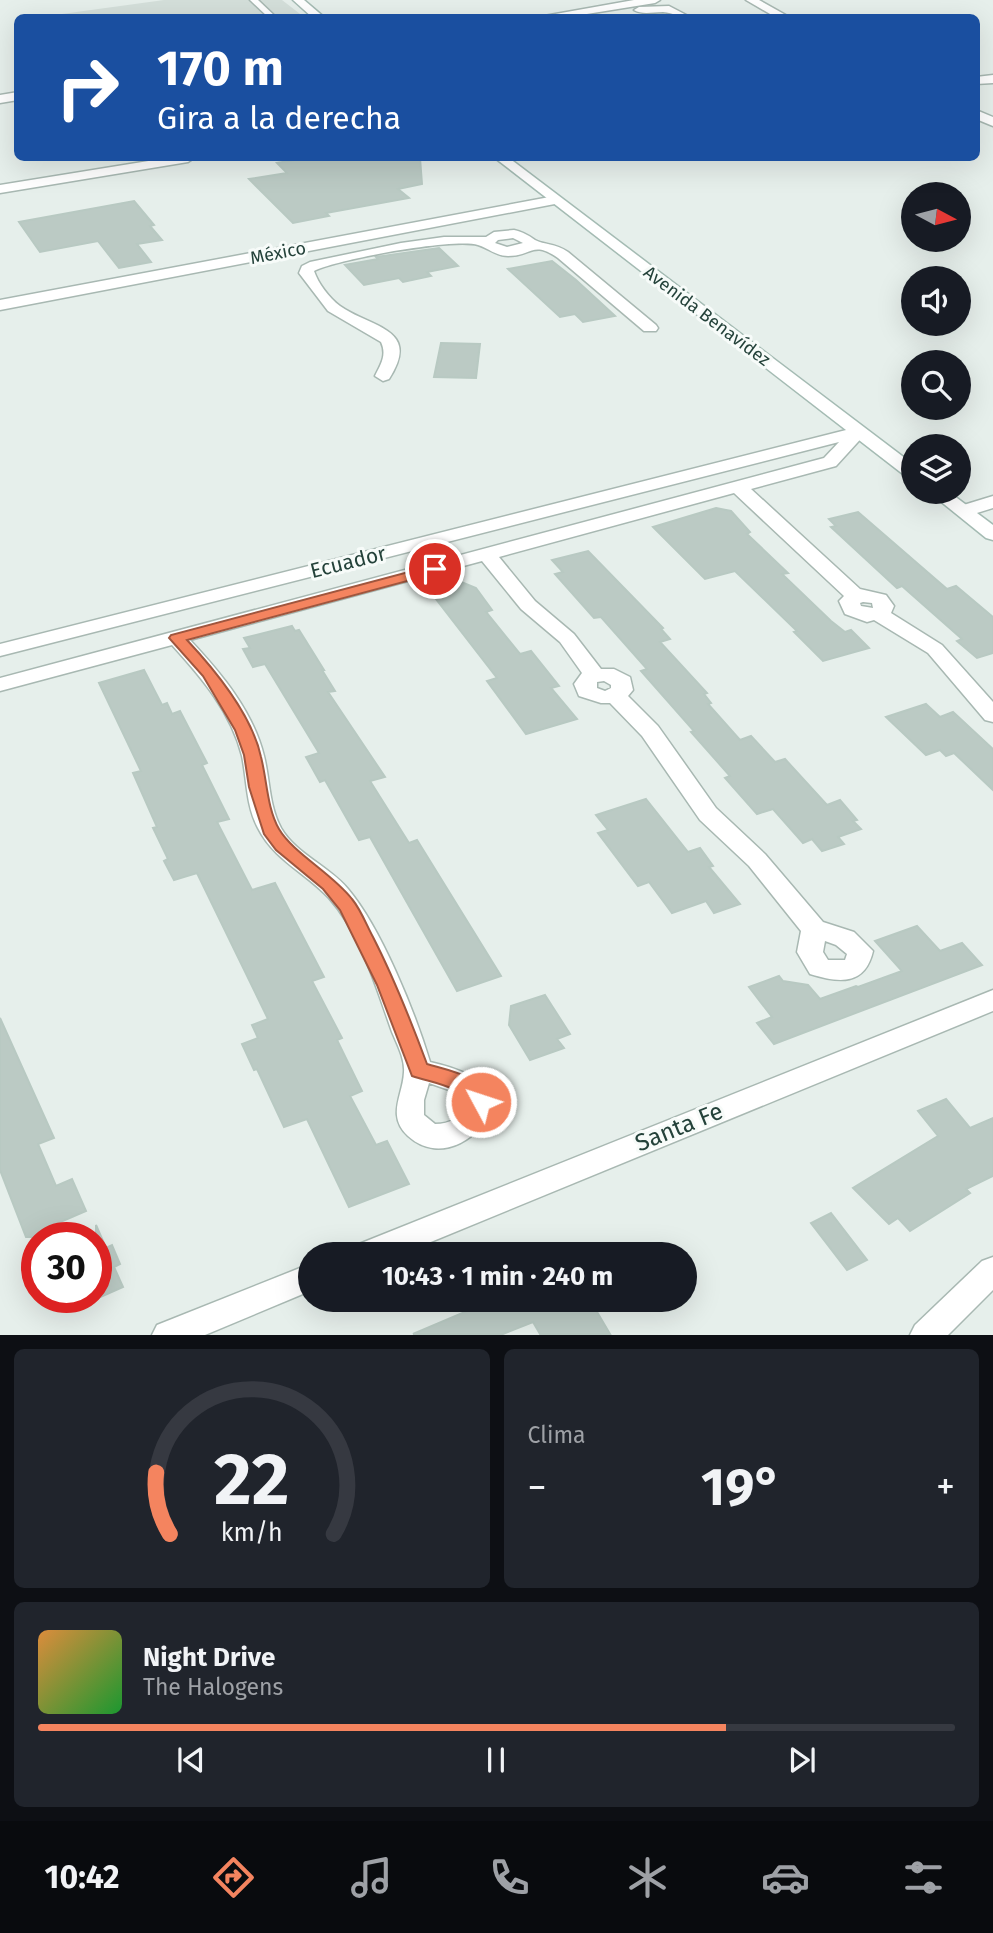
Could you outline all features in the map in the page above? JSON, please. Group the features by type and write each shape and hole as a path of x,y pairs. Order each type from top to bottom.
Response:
{"street":[{"path":"298,0 315,14"},
{"path":"561,14 655,0"},
{"path":"751,0 778,14"},
{"path":"614,14 657,8 681,14"},
{"path":"0,189 170,161"},
{"name":"Avenida Benavídez","path":"504,161 901,464"},
{"name":"México","path":"0,305 555,200"},
{"path":"523,206 522,230 528,240 551,247 563,255 650,328"},
{"path":"485,214 491,219 493,231 489,247 506,251 525,248 528,240"},
{"path":"383,376 392,363 394,352 388,339 380,330 348,317 332,307 306,273 307,269 315,264 428,242 455,239 489,240"},
{"path":"0,685 830,462 858,432"},
{"name":"Ecuador","path":"0,650 858,432"},
{"path":"739,488 856,596 849,601 852,610 867,616 878,614 935,649 993,715"},
{"path":"964,512 993,502"},
{"path":"953,504 993,534"},
{"path":"487,555 528,605 567,638 595,675 585,684 587,691 597,696 615,696 650,731 678,776 708,814 757,860 814,929"},
{"path":"177,638 209,674 243,730 253,755 258,787 270,830 282,846 330,884 348,906 387,985 419,1070"},
{"name":"Santa Fe","path":"397,1242 993,1000"},
{"path":"926,1335 993,1270"},
{"path":"168,1335 298,1282"}],"lane":[{"path":"254,0 270,14"}],"shaded area":[{"path":"164,0 282,0 300,14 62,14"}],"building":[{"path":"420,161 422,184 398,189 409,198 326,213 329,216 293,223 249,179 287,173 277,163"},
{"path":"134,201 154,225 150,226 162,240 137,244 151,262 119,268 98,241 40,252 19,222"},
{"path":"439,248 458,266 427,272 431,276 403,282 399,278 364,285 345,265 378,259 376,257"},
{"path":"552,261 615,316 583,322 575,314 560,317 508,269"},
{"path":"441,343 480,344 476,378 434,377"},
{"path":"716,508 731,511 750,532 747,534 788,573 782,574 831,621 845,632 851,630 869,648 823,661 794,632 797,631 735,571 705,579 653,527"},
{"path":"858,512 947,589 956,586 993,617 993,653 977,658 957,641 962,639 902,586 897,588 831,527 836,526 829,519"},
{"path":"588,551 663,628 661,629 670,639 660,642 707,693 704,694 711,703 708,704 740,740 751,736 775,762 785,759 827,805 840,800 861,829 838,837 844,844 822,851 812,839 803,843 773,809 757,814 725,778 730,776 691,732 694,731 641,671 647,669 601,617 594,618 555,574 563,572 552,560"},
{"path":"454,579 476,588 492,610 486,612 520,654 531,651 559,686 551,688 577,719 526,734 487,681 497,678 436,599"},
{"path":"292,626 295,631 299,630 324,670 335,691 328,692 385,777 370,781 409,843 417,840 501,976 457,991 370,837 359,840 325,780 320,782 306,757 319,753 265,664 253,667 243,649 250,648 244,638"},
{"path":"144,670 162,705 167,703 172,714 180,711 207,763 202,765 229,819 217,822 252,890 275,883 324,977 312,981 342,1038 337,1040 362,1091 350,1096 376,1145 387,1141 409,1184 349,1207 307,1119 284,1127 257,1069 254,1070 242,1044 258,1038 252,1025 268,1019 197,873 174,880 164,861 168,859 153,828 157,827 133,773 141,771 99,683"},
{"path":"926,704 940,717 953,712 993,749 993,790 954,753 946,756 940,750 926,755 886,717"},
{"path":"646,799 688,852 700,848 713,866 709,867 740,904 714,913 706,901 672,913 649,882 638,886 598,833 608,830 596,815"},
{"path":"917,926 940,951 962,943 982,965 774,1044 757,1023 772,1017 749,987 779,976 783,981 808,985 820,999 858,987 902,971 875,941"},
{"path":"545,995 570,1034 557,1039 564,1048 530,1060 509,1025 511,1006"},
{"path":"0,1018 54,1138 38,1144 56,1186 72,1179 86,1211 60,1222 21,1222 21,1224 0,1170"},
{"path":"946,1099 970,1128 993,1118 993,1176 966,1189 970,1193 910,1231 898,1218 889,1224 853,1188 938,1136 918,1111"},
{"path":"831,1213 867,1260 847,1270 811,1223"},
{"path":"112,1245 120,1264 114,1267 123,1287 112,1292"},
{"path":"465,1312 597,1312 610,1334 540,1334 533,1322 503,1334 413,1334"}],"route":[{"path":"435,569 177,638 209,674 243,730 253,755 264,814 270,830 282,846 330,884 348,906 387,985 419,1070 461,1082 474,1091 481,1102"}]}
